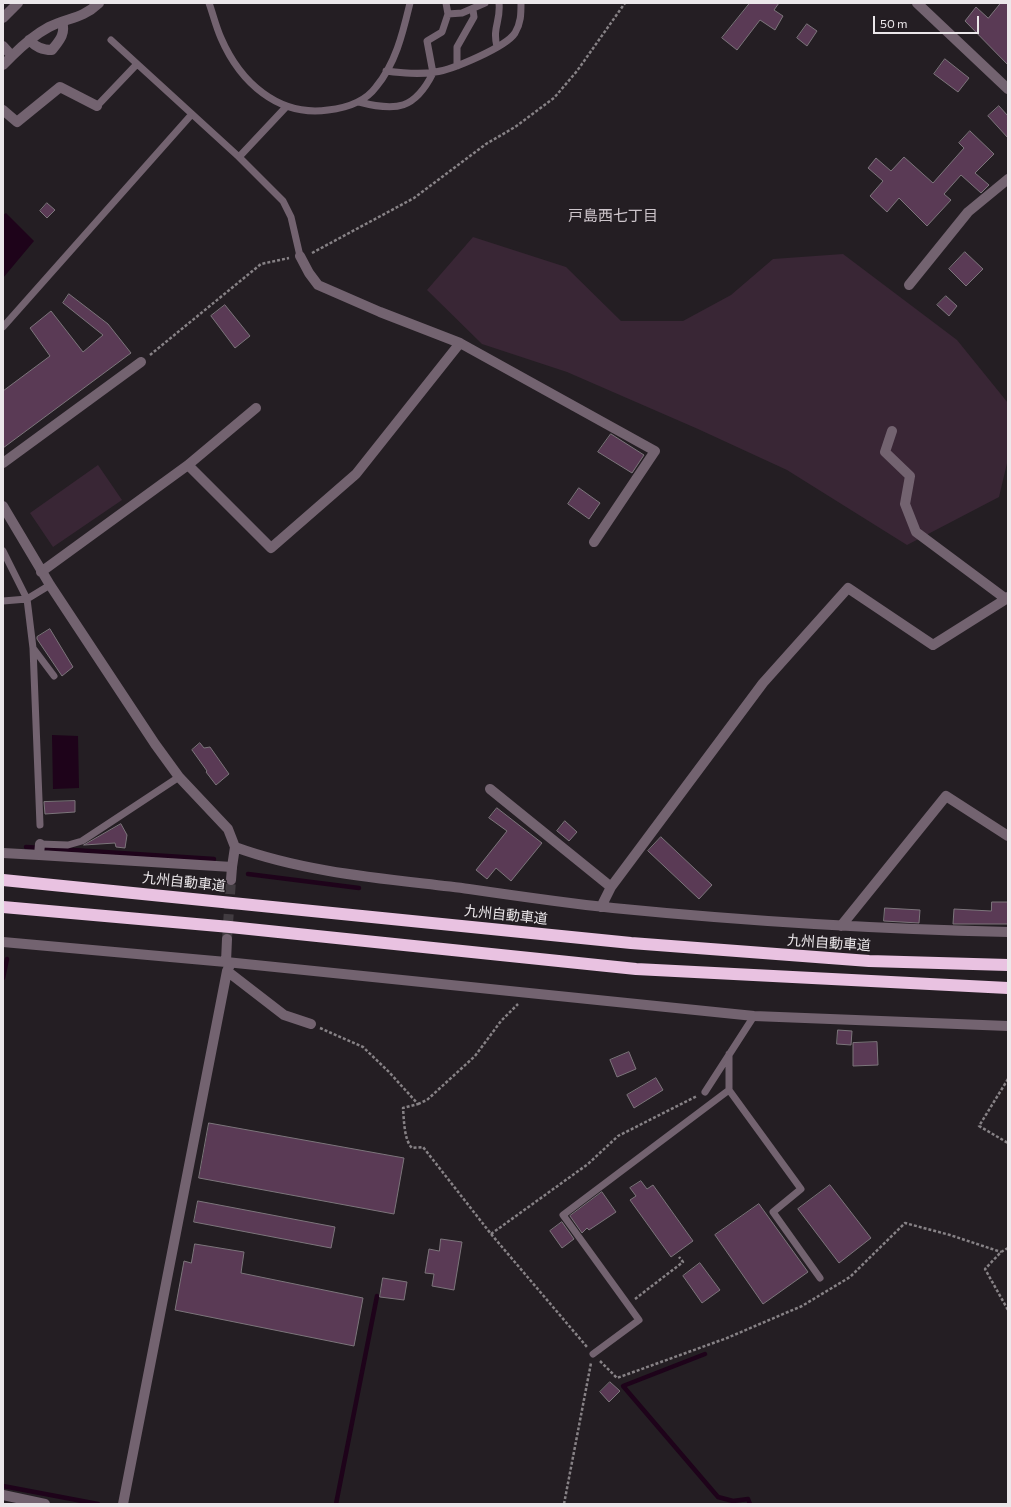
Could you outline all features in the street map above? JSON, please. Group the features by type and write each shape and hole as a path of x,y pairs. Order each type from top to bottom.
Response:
{"highway":[{"name":"九州自動車道","path":"3,880 631,943 869,961 1008,965"},
{"path":"3,906 222,926 636,969 1008,988"}],"street":[{"path":"3,18 18,3"},
{"path":"3,65 29,40 50,27 80,17 99,3"},
{"path":"917,3 1008,88"},
{"path":"29,40 36,47 44,50 52,50 60,40 64,29 62,22"},
{"path":"3,46 12,56"},
{"path":"3,110 17,122 60,87 97,106"},
{"path":"909,285 968,212 1008,179"},
{"path":"300,256 309,273 318,285 380,312 460,343 655,451 594,542"},
{"path":"188,465 271,548 356,474 460,343"},
{"path":"3,463 142,362"},
{"path":"41,572 188,465 256,408"},
{"path":"601,907 611,887 763,683 848,588 933,645 1007,598 916,532 904,504 910,476 885,452 892,431"},
{"path":"3,506 41,572 179,777 228,829 235,847 231,880"},
{"path":"490,789 611,887"},
{"path":"841,926 946,796 1008,836"},
{"path":"39,855 40,844"},
{"path":"235,847 259,856 333,871 601,907 729,919 841,926 1008,932"},
{"path":"3,852 232,866"},
{"path":"123,1504 228,965 227,939"},
{"path":"3,942 754,1016 1008,1026"},
{"path":"228,965 284,1014 311,1024"},
{"path":"3,1496 45,1504"}],"lane":[{"path":"209,3 221,38 241,73 267,97 286,107 311,112 340,109 359,102 376,88 396,55 410,3"},
{"path":"359,102 378,107 392,108 408,103 420,94 433,73 427,41 442,32 448,14 446,3"},
{"path":"448,14 485,3"},
{"path":"497,47 494,35 500,11 499,3"},
{"path":"386,71 433,73 457,66 497,47 514,34 522,16 521,3"},
{"path":"457,66 457,47 474,17 475,7"},
{"path":"111,40 239,157 283,201 291,217 300,256"},
{"path":"97,106 137,64"},
{"path":"239,157 286,107"},
{"path":"3,327 192,114"},
{"path":"3,551 27,600 33,648 40,825"},
{"path":"3,601 27,600 50,585"},
{"path":"33,648 54,676"},
{"path":"40,844 68,845 82,841 179,777"},
{"path":"705,1092 754,1016"},
{"path":"729,1054 729,1090 801,1190 773,1212 820,1278"},
{"path":"593,1354 639,1320 563,1215 729,1090"}],"path":[{"path":"142,362 261,264 313,253 414,198 486,144 515,127 554,98 576,71 625,3"},
{"path":"528,994 501,1021 475,1056 427,1100 403,1108 408,1144 412,1148 423,1147 490,1234 593,1354 617,1378 727,1338 802,1306 850,1277 905,1223 950,1235 1000,1252"},
{"path":"311,1024 363,1047 389,1072 418,1104"},
{"path":"1008,1079 979,1126 1008,1143"},
{"path":"490,1234 588,1164 618,1136 705,1092"},
{"path":"1008,1248 1000,1252 985,1269 1008,1310"},
{"path":"627,1304 683,1262 679,1257"},
{"path":"564,1504 593,1354"}],"shaded area":[{"path":"6,213 34,241 3,278 3,215"},
{"path":"473,237 566,267 621,321 683,321 731,295 773,259 843,254 957,340 1008,403 1008,459 999,497 907,545 787,470 698,429 567,372 482,344 427,290"},
{"path":"98,465 122,500 53,547 30,513"},
{"path":"52,735 78,736 79,788 53,789"}],"building":[{"path":"750,3 779,3 774,10 783,16 775,30 760,20 737,50 722,38"},
{"path":"1001,3 1008,3 1008,65 965,21 976,7 988,18"},
{"path":"807,24 817,31 807,46 797,38"},
{"path":"945,59 969,78 958,92 934,74"},
{"path":"999,106 1008,116 1008,138 988,116"},
{"path":"970,131 994,154 975,173 989,185 981,193 961,175 944,194 951,200 927,226 899,198 887,212 870,196 883,181 868,168 876,158 891,171 904,157 933,183 964,148 959,143"},
{"path":"47,203 55,210 47,218 40,211"},
{"path":"965,252 983,269 966,286 949,269"},
{"path":"69,294 108,324 131,353 3,448 3,391 50,356 30,328 51,311 83,352 103,335 63,303"},
{"path":"946,296 957,306 949,316 937,305"},
{"path":"225,305 250,336 235,348 211,316"},
{"path":"611,434 644,455 632,473 598,452"},
{"path":"579,488 600,503 589,519 568,504"},
{"path":"50,629 73,667 62,676 37,639 37,637"},
{"path":"200,743 204,748 210,747 229,774 216,785 192,750"},
{"path":"75,801 75,812 45,814 44,802"},
{"path":"497,808 542,843 511,881 496,868 487,879 476,870 507,831 489,818"},
{"path":"565,821 577,832 569,841 557,831"},
{"path":"121,824 127,835 125,848 116,847 115,843 84,845"},
{"path":"661,837 712,885 699,899 648,851"},
{"path":"992,902 1008,902 1008,924 953,924 954,909 991,911"},
{"path":"885,908 920,910 919,923 884,921"},
{"path":"838,1030 852,1031 851,1045 837,1044"},
{"path":"877,1042 878,1065 853,1066 853,1043"},
{"path":"629,1052 636,1069 617,1077 610,1060"},
{"path":"656,1078 663,1090 634,1108 627,1095"},
{"path":"209,1123 404,1158 394,1214 199,1178"},
{"path":"641,1181 647,1189 653,1185 693,1241 671,1257 630,1200 636,1196 630,1188"},
{"path":"830,1185 871,1238 839,1263 798,1209"},
{"path":"602,1192 616,1212 589,1230 587,1228 582,1233 570,1216"},
{"path":"198,1201 335,1227 331,1248 194,1222"},
{"path":"759,1204 808,1272 763,1304 715,1235"},
{"path":"562,1222 574,1239 562,1248 550,1231"},
{"path":"441,1239 462,1242 454,1290 432,1286 434,1274 425,1273 429,1249 439,1251"},
{"path":"195,1244 244,1252 241,1273 363,1298 354,1346 175,1310 184,1261 191,1263"},
{"path":"700,1263 720,1290 702,1303 683,1276"},
{"path":"383,1278 407,1282 404,1300 380,1297"},
{"path":"610,1382 620,1391 609,1402 600,1392"}],"waterway":[{"path":"26,847 214,859"},
{"path":"248,874 359,888"},
{"path":"3,978 7,959"},
{"path":"336,1504 377,1296"},
{"path":"705,1354 623,1386 718,1497 733,1501 748,1499 750,1504"},
{"path":"3,1486 98,1504"}],"tunnel":[{"path":"227,939 231,880"}],"district":[{"name":"戸島西七丁目","path":"613,216"}]}
